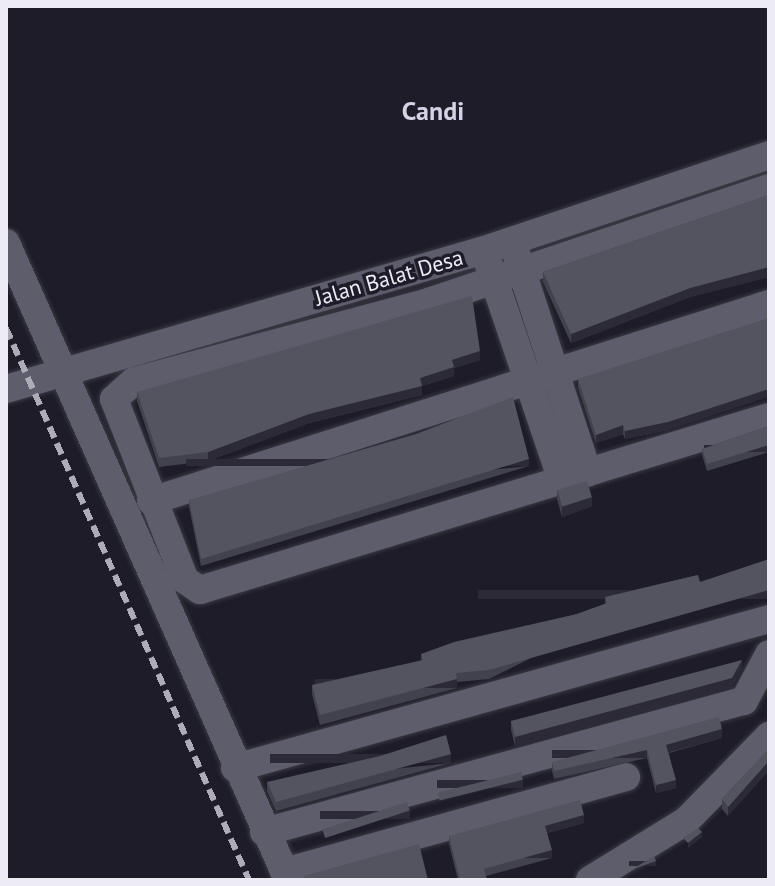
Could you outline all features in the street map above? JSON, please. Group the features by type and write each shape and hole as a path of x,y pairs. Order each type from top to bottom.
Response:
{"street":[{"name":"Jalan Balat Desa","path":"6,389 512,242 769,155"},
{"path":"769,188 493,280 125,386 114,399 151,501 188,585 200,590 769,417"},
{"path":"512,242 557,375 575,477"},
{"path":"6,243 235,768 286,876 626,777"},
{"path":"484,250 527,387 575,477"},
{"path":"151,501 527,387 769,304"},
{"path":"235,768 769,619"},
{"path":"264,832 744,701 769,654"},
{"path":"590,880 686,821 769,736"}],"building":[{"path":"769,195 769,267 690,288 571,334 543,272"},
{"path":"472,296 480,351 452,360 454,367 420,378 422,386 309,414 208,452 159,458 137,392"},
{"path":"769,318 769,389 668,422 625,431 623,425 596,435 578,379"},
{"path":"513,397 529,459 201,559 189,500 416,434"},
{"path":"769,426 769,445 707,464 702,449"},
{"path":"587,481 592,497 562,506 557,490"},
{"path":"769,559 769,590 489,670 456,673 457,679 320,715 312,685 423,660 421,654 454,642 577,614 607,603 605,597 698,575 700,582"},
{"path":"742,660 732,678 515,737 511,721"},
{"path":"719,717 722,729 666,745 676,780 656,785 647,750 554,771 552,762"},
{"path":"446,735 451,754 276,802 267,782 380,756"},
{"path":"769,749 769,761 728,807 722,799"},
{"path":"521,772 523,780 439,801 438,793"},
{"path":"580,800 584,815 545,826 552,850 484,869 487,880 460,880 449,836"},
{"path":"407,802 410,811 325,838 322,830"},
{"path":"698,828 702,832 688,843 683,838"},
{"path":"419,844 428,880 304,880 304,876"},
{"path":"654,856 656,861 631,870"}],"railway":[{"path":"6,328 249,880"}],"district":[{"name":"Candi","path":"433,111"}]}
